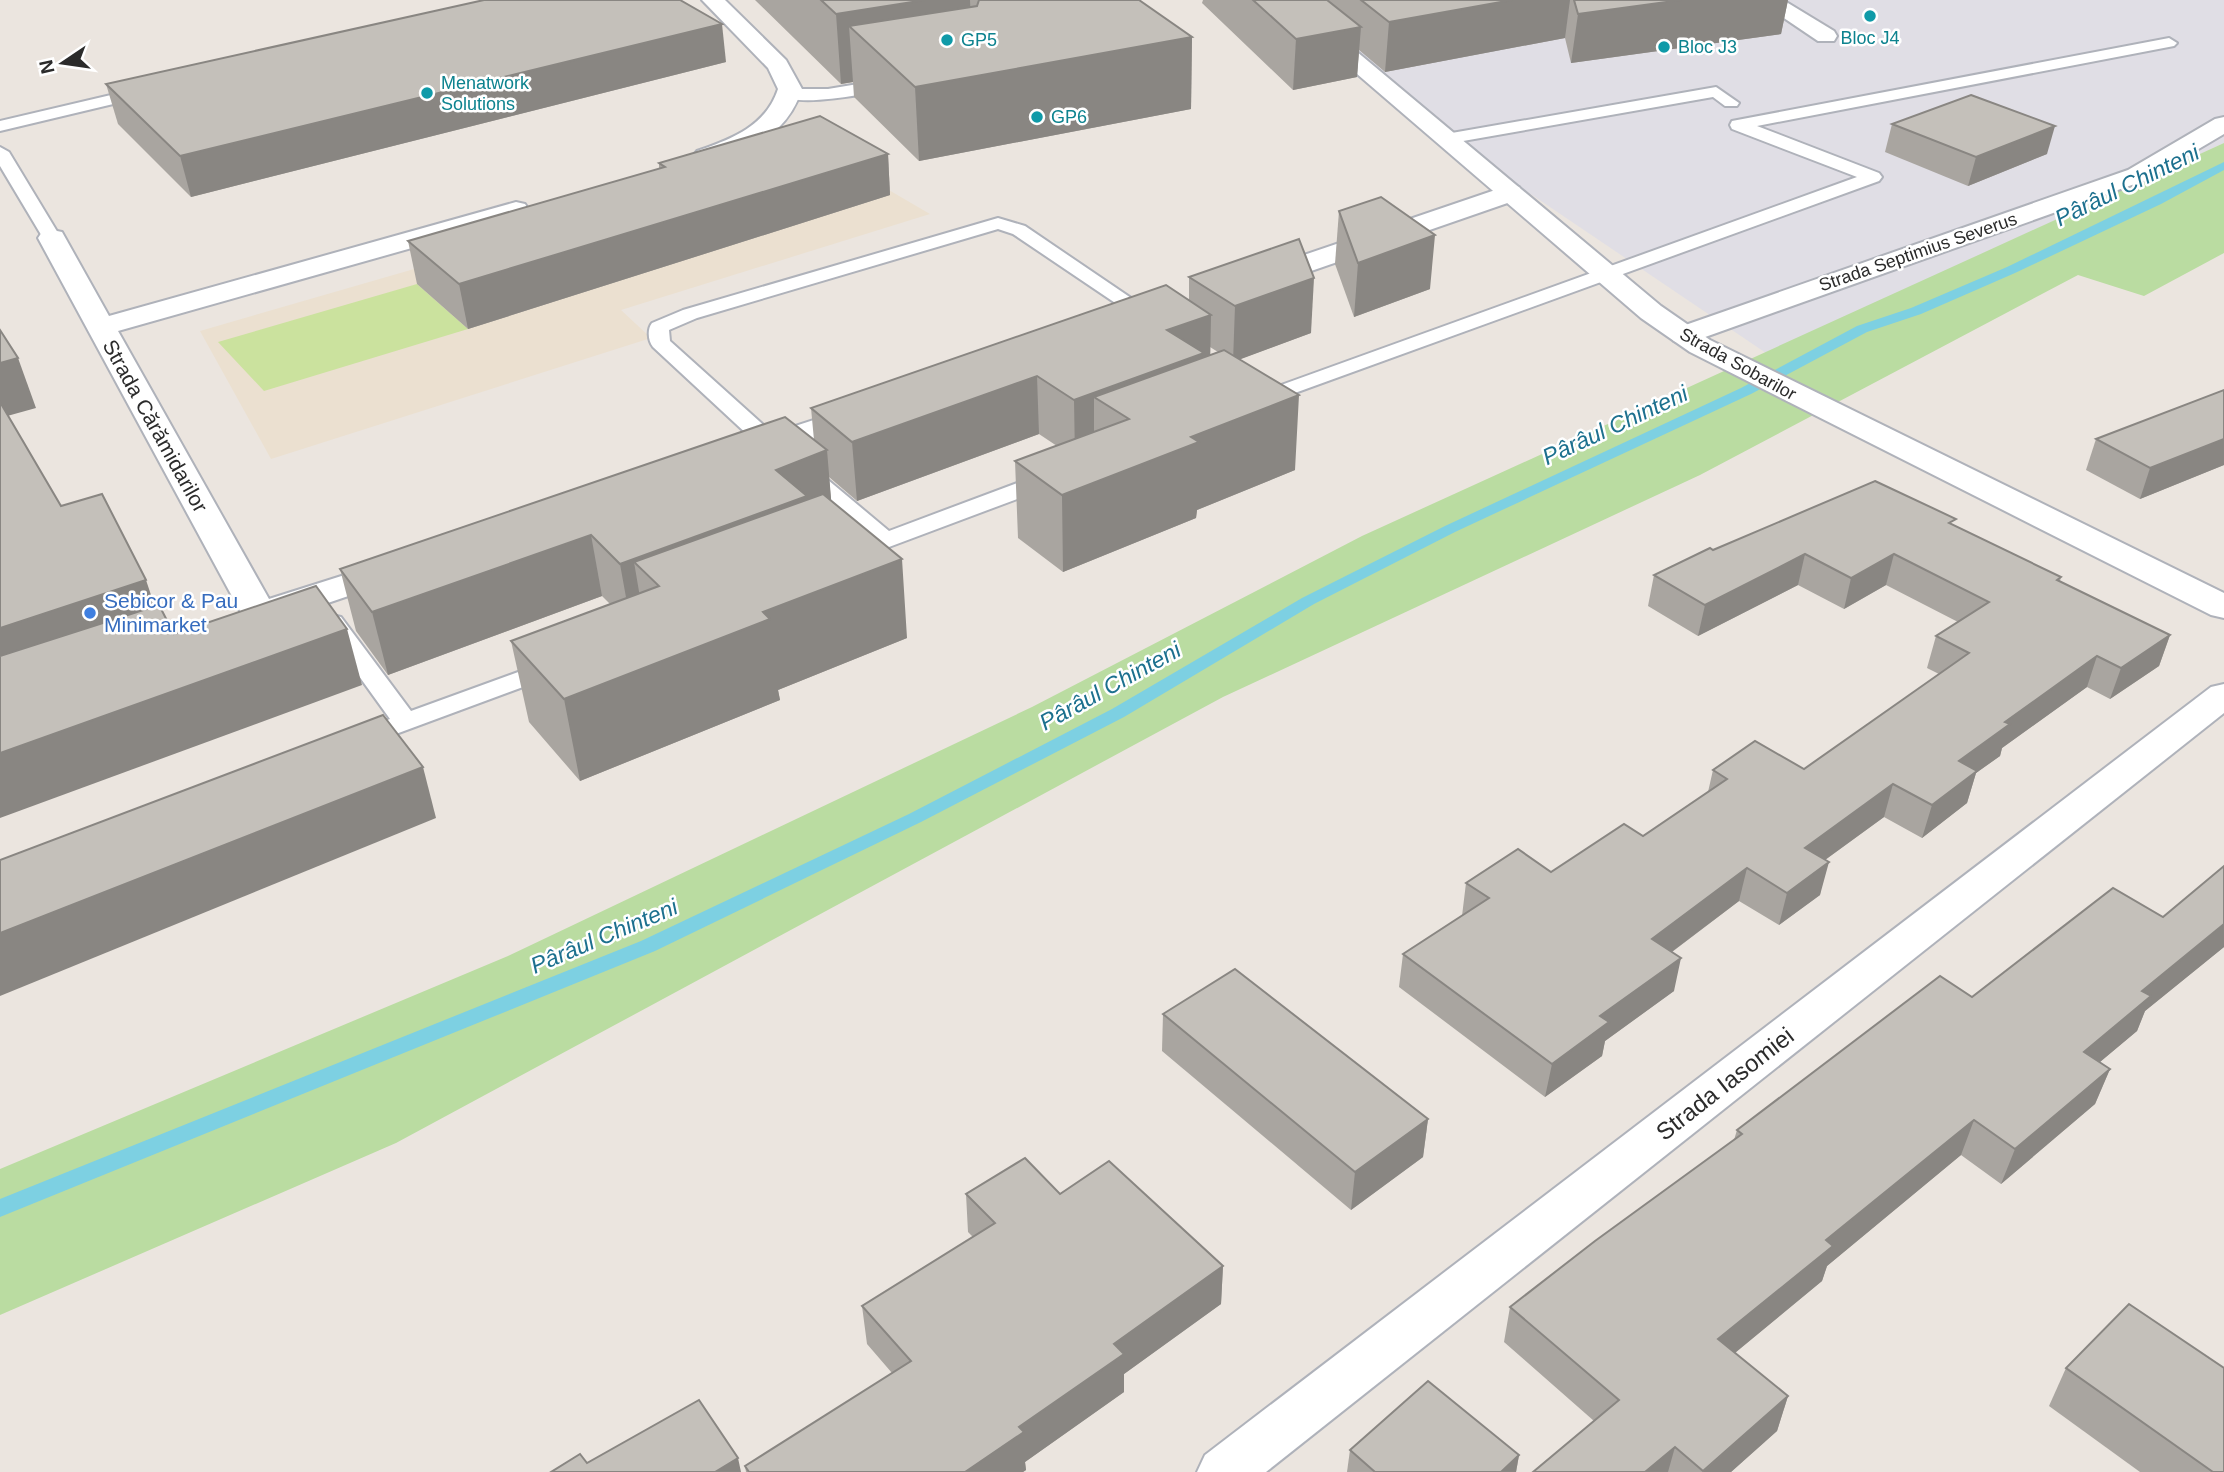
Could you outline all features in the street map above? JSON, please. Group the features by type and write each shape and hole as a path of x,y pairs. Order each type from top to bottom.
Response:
{"street":[{"path":"683,163 721,151 760,133 777,118 789,94 788,80 778,65 713,0"},
{"name":"Strada Sobarilor","path":"1282,0 1651,312 1684,335 1720,357 1814,405 2224,607"},
{"path":"1768,0 1826,36"},
{"name":"Strada Septimius Severus","path":"1684,335 2137,175 2224,124"},
{"path":"1226,291 1510,193"},
{"path":"101,327 540,203"},
{"name":"Strada Cărămidarilor","path":"52,238 101,327 246,619 314,596"},
{"path":"1110,330 1165,319"},
{"path":"732,457 888,405"},
{"path":"314,596 418,561"},
{"path":"2191,589 2224,573"},
{"name":"Strada Iasomiei","path":"1225,1472 2224,695"}],"lane":[{"path":"1227,412 1873,177 1738,125 2169,43"},
{"path":"789,94 828,94 907,81"},
{"path":"0,126 160,88"},
{"path":"1446,139 1716,92 1731,103"},
{"path":"0,152 52,238"},
{"path":"886,540 771,444 660,343 659,327 703,310 998,223 1019,230 1165,319"},
{"path":"1245,382 1266,397"},
{"path":"823,564 1072,470"},
{"path":"314,596 406,722"},
{"path":"342,746 571,660"}],"shaded area":[{"path":"1282,0 2224,0 2224,143 1766,353 1430,126"},
{"path":"822,151 930,214 621,310 651,338 271,459 200,331"}],"green space":[{"path":"2224,143 2224,253 2144,296 2078,275 1700,475 1223,697 396,1143 0,1315 0,1169 508,956 1032,707 1362,536"},
{"path":"417,284 468,329 264,391 218,342"}],"building":[{"path":"484,0 680,0 722,24 180,156 106,84"},
{"path":"821,0 925,0 836,14"},
{"path":"979,0 1139,0 1192,37 915,87 849,26 977,6"},
{"path":"1253,0 1327,0 1361,27 1296,39"},
{"path":"1361,0 1512,0 1389,22"},
{"path":"1574,0 1681,0 1578,14"},
{"path":"1971,95 2055,126 1976,157 1892,124"},
{"path":"820,116 888,154 459,284 408,241 665,167 659,163"},
{"path":"1381,197 1435,235 1358,263 1339,211"},
{"path":"1299,239 1314,278 1235,306 1189,277"},
{"path":"1166,285 1211,315 1167,330 1204,353 1074,400 1037,376 852,442 811,408"},
{"path":"0,330 18,358 0,363"},
{"path":"1224,350 1299,395 1191,437 1199,442 1062,495 1015,461 1129,419 1094,397"},
{"path":"2224,390 2224,439 2150,468 2096,439"},
{"path":"0,402 61,506 102,494 146,580 0,628"},
{"path":"785,417 827,450 776,470 807,496 620,564 591,535 372,612 340,569"},
{"path":"1875,481 1956,519 1949,523 2061,577 2057,580 2170,635 2121,668 2097,656 2005,722 2010,724 1959,761 1977,771 1932,805 1893,784 1805,848 1829,862 1787,893 1747,868 1652,939 1681,958 1600,1016 1609,1022 1552,1064 1403,954 1489,898 1466,883 1518,849 1551,872 1624,824 1643,836 1727,779 1713,770 1755,741 1804,769 1969,653 1936,636 1989,602 1894,554 1851,578 1805,554 1705,605 1654,575 1710,548 1713,550"},
{"path":"823,494 902,559 763,612 770,619 564,699 511,641 659,586 634,562"},
{"path":"316,586 347,629 0,753 0,656 159,605 174,634"},
{"path":"383,715 423,767 0,933 0,860"},
{"path":"2224,866 2224,924 2142,991 2151,996 2084,1052 2110,1069 2015,1149 1974,1120 1826,1240 1833,1246 1718,1339 1788,1396 1703,1471 1675,1447 1645,1472 1533,1472 1619,1400 1510,1307 1742,1134 1737,1130 1940,976 1972,997 2113,888 2163,917"},
{"path":"1235,969 1428,1119 1355,1172 1163,1014"},
{"path":"1025,1158 1060,1194 1109,1161 1223,1266 1114,1344 1124,1354 1019,1427 1024,1432 965,1472 749,1472 745,1466 911,1361 862,1306 995,1223 966,1194"},
{"path":"2129,1304 2224,1368 2224,1472 2213,1472 2066,1368"},
{"path":"1428,1381 1519,1455 1501,1472 1375,1472 1350,1450"},
{"path":"699,1400 738,1458 715,1472 551,1472 580,1454 587,1463"}],"waterway":[{"name":"Pârâul Chinteni","path":"0,1208 648,946 915,818 1118,713 1308,601 1450,529 1746,391 1862,329 1916,311 2011,270 2157,201 2224,165"}],"place":[{"name":"Bloc J4","path":"1870,16"},
{"name":"GP5","path":"947,40"},
{"name":"Bloc J3","path":"1664,47"},
{"name":"Menatwork Solutions","path":"427,93"},
{"name":"GP6","path":"1037,117"},
{"name":"Sebicor & Pau Minimarket","path":"90,613"}]}
